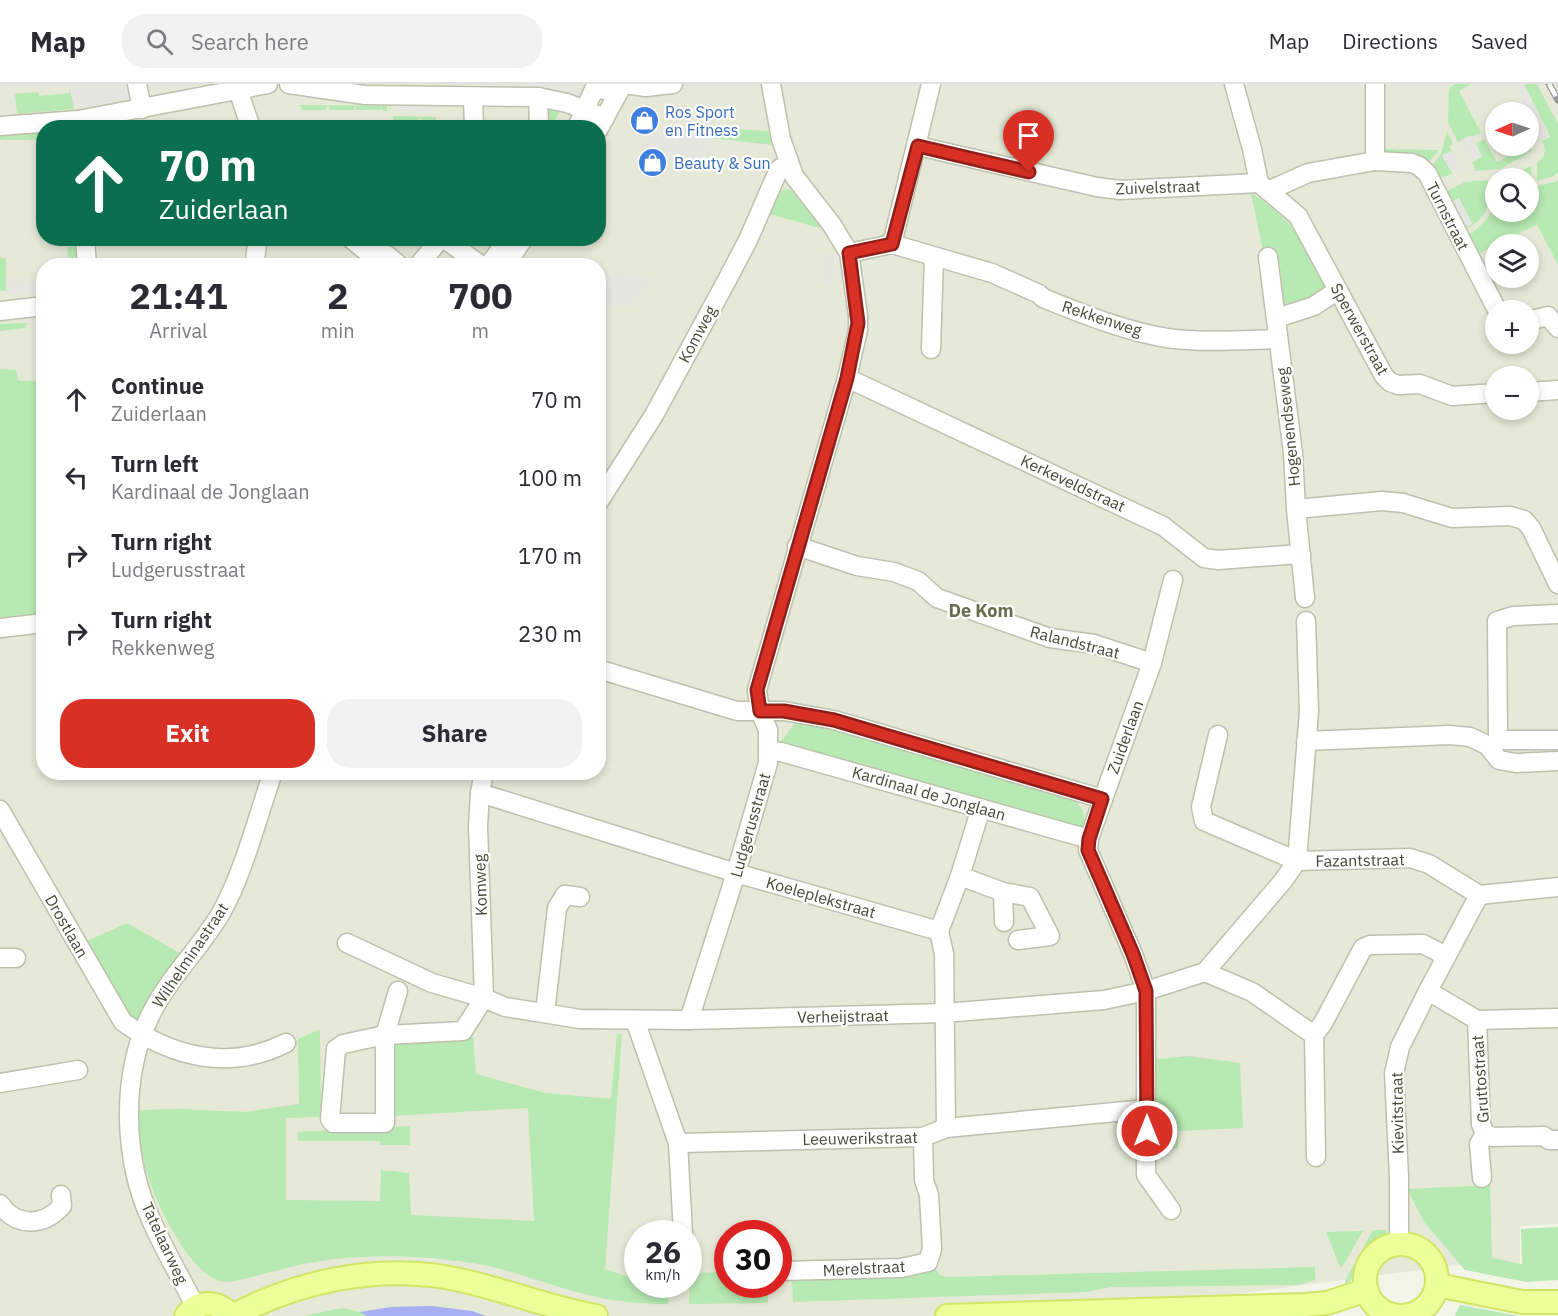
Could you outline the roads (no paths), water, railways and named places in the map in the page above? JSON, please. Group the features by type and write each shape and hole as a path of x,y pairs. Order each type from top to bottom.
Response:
{"main road":[{"path":"1410,1244 1420,1248 1434,1264 1437,1285 1434,1295 1421,1310 1401,1316 1384,1311 1371,1299 1365,1280 1367,1269 1379,1251 1388,1246 1410,1244"},
{"path":"191,1311 205,1304 215,1304 225,1308 232,1316 293,1289 337,1278 382,1273 445,1277 596,1316"},
{"path":"1437,1285 1522,1302 1558,1302"},
{"path":"947,1316 1305,1305 1327,1303 1367,1290"}],"street":[{"path":"137,84 142,109"},
{"path":"95,120 237,87 268,84"},
{"path":"289,84 352,94 419,90 473,97 538,97 567,103 595,120"},
{"path":"582,116 595,87 604,90 611,84"},
{"path":"604,120 623,84 646,87 673,84"},
{"name":"Ludgerusstraat","path":"689,1020 768,763 768,730 760,711 757,690 847,378 858,323 849,253 832,225 803,189 788,164 771,84"},
{"path":"892,244 918,146 931,84"},
{"path":"1234,84 1264,187"},
{"path":"1375,84 1375,161"},
{"path":"237,87 248,120"},
{"path":"473,97 474,120"},
{"path":"538,97 539,120"},
{"path":"0,126 36,125"},
{"name":"Zuivelstraat","path":"918,146 1097,187 1120,190 1264,187"},
{"name":"Turnstraat","path":"1264,187 1308,173 1375,161 1412,163 1419,166 1427,173 1492,300"},
{"name":"Komweg","path":"606,490 654,415 727,280 748,240 779,169 788,164"},
{"name":"Sperwerstraat","path":"1264,187 1298,216 1384,376 1390,382 1398,385 1420,384 1452,396 1485,394"},
{"name":"Rekkenweg","path":"849,253 892,244 934,257 942,257 992,273 1040,294 1043,298 1108,324 1155,335 1200,340 1278,339"},
{"path":"358,246 370,258"},
{"path":"425,258 435,246"},
{"path":"453,246 471,258"},
{"path":"932,349 934,257"},
{"name":"Hogenendseweg","path":"1268,257 1293,453 1305,598"},
{"path":"1277,318 1314,306 1338,290"},
{"path":"0,311 36,307"},
{"path":"1539,318 1548,316 1558,328"},
{"name":"Kerkeveldstraat","path":"847,378 1163,526 1204,558 1218,560 1301,554"},
{"path":"1539,391 1558,390"},
{"path":"1296,509 1382,501 1403,503 1452,518 1510,516 1524,520 1531,528 1558,584"},
{"name":"Ralandstraat","path":"797,546 857,566 894,572 918,581 937,598 1050,638 1094,644 1152,663"},
{"name":"Zuiderlaan","path":"1089,839 1152,663 1173,580"},
{"path":"1558,614 1513,616 1497,621 1493,742 1500,760 1516,763 1558,761"},
{"path":"1306,621 1309,711 1297,861 1283,881 1205,972 1252,992 1314,1035"},
{"path":"0,628 36,624"},
{"path":"606,671 737,711 784,711 834,720 1102,799"},
{"path":"1218,735 1201,807 1204,821 1297,861"},
{"path":"1306,741 1450,735 1493,742 1558,740"},
{"name":"Kardinaal de Jonglaan","path":"768,750 1089,839"},
{"name":"Wilhelminastraat","path":"142,1036 161,996 220,914 232,889 270,780"},
{"name":"Komweg","path":"482,780 478,826 484,998"},
{"name":"Koeleplekstraat","path":"480,793 736,873 939,931"},
{"path":"946,1128 944,954 939,931 960,876 981,808"},
{"name":"Drostlaan","path":"0,810 123,1022 142,1036 174,1050 202,1058 240,1058 266,1053 286,1043"},
{"path":"1089,839 1088,850 1133,954 1146,991 1146,1175 1171,1210"},
{"name":"Fazantstraat","path":"1297,861 1410,858 1428,864 1479,895"},
{"path":"960,876 1003,892 1030,897 1050,936 1018,940"},
{"path":"1479,895 1558,887"},
{"path":"1003,892 1005,922"},
{"path":"545,1013 557,908 565,895 580,897"},
{"name":"Kievitstraat","path":"1399,1244 1399,1178 1394,1073 1400,1047 1479,895"},
{"name":"Verheijstraat","path":"347,943 432,983 484,998 505,1007 580,1019 689,1020 944,1013 1104,1000 1146,991 1205,972"},
{"path":"1316,1157 1314,1035 1323,1023 1363,948 1370,945 1422,944 1446,956"},
{"path":"398,991 385,1035 385,1123 333,1123 330,1119 336,1048 343,1044 385,1035 463,1031 484,998"},
{"name":"Gruttostraat","path":"1428,991 1476,1020 1558,1018"},
{"path":"635,1020 678,1143 682,1220"},
{"name":"Gruttostraat","path":"1476,1020 1481,1124 1485,1134 1493,1137 1544,1136 1549,1140 1558,1140"},
{"name":"Tatelaarweg","path":"142,1036 130,1083 130,1124 135,1164 151,1220 191,1311"},
{"path":"0,1083 78,1070"},
{"name":"Leeuwerikstraat","path":"678,1143 923,1137 946,1128 1147,1109"},
{"path":"1482,1178 1479,1144 1485,1134"},
{"name":"Merelstraat","path":"792,1272 901,1268 928,1262 932,1249 929,1195 924,1179 923,1137"},
{"path":"0,1204 14,1219 37,1222 55,1214 62,1206 61,1195"}],"water":[{"path":"432,1306 472,1311 486,1316 367,1316 360,1312 391,1307"}],"railway":[{"path":"1549,84 1558,100"}],"place":[{"name":"Ros Sport en Fitness","path":"644,121"},
{"name":"Beauty & Sun","path":"653,163"}],"district":[{"name":"De Kom","path":"981,610"}]}
